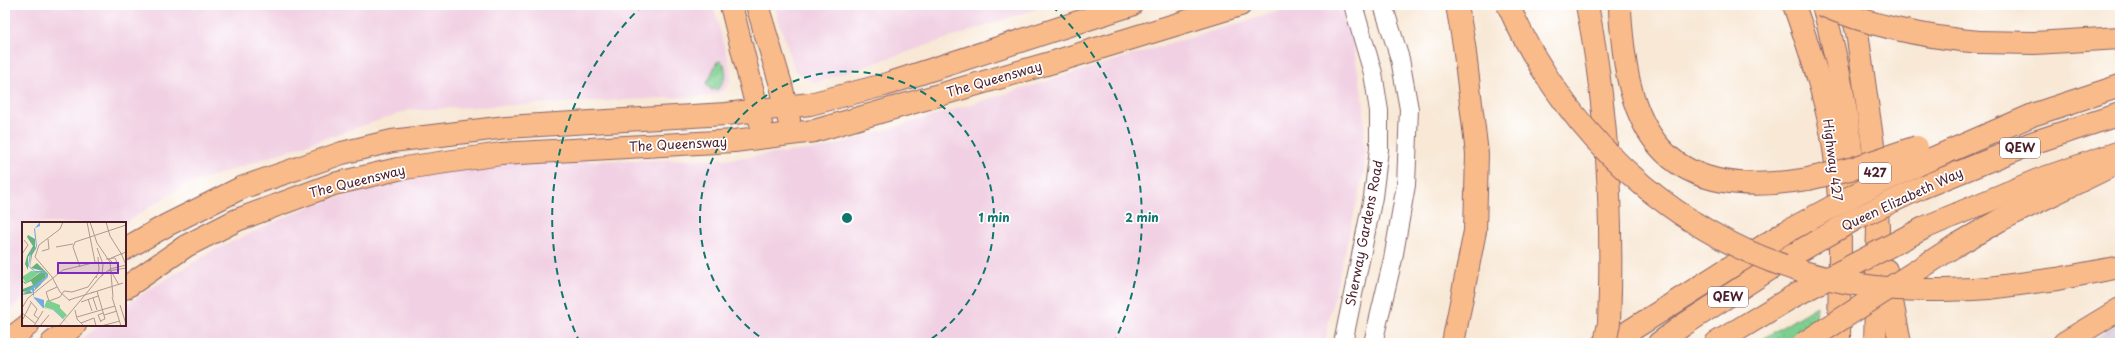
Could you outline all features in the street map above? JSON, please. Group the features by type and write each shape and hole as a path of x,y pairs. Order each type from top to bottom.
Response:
{"main road":[{"path":"731,5 765,138"},
{"path":"757,5 786,106 792,134"},
{"name":"The Queensway","path":"126,248 167,225 241,188 279,173 342,153 392,141 506,127 726,114 810,104 884,85 1132,5"},
{"name":"The Queensway","path":"126,287 148,270 200,238 237,220 283,201 334,184 398,169 501,154 765,138 814,131 870,116 1240,5"},
{"path":"1454,338 1475,231 1477,154 1464,45 1457,5"},
{"path":"1508,5 1542,71 1561,100 1589,134 1608,154 1650,191 1707,230 1754,254 1796,269 1846,282 1919,291 1989,288 2057,279 2120,267"},
{"path":"1587,5 1604,117 1611,194 1609,323 1605,343"},
{"path":"1620,5 1626,75 1635,108 1648,133 1668,156 1696,173 1738,184 1782,184 1920,155"},
{"name":"Highway 427","path":"1794,5 1822,90 1835,158 1840,220 1839,343"},
{"path":"1822,5 1873,24 1946,39 1979,42 2034,43 2120,38"},
{"path":"1822,5 1844,95 1853,172 1855,248 1852,343"},
{"name":"427","path":"1850,5 1857,32 1873,145 1878,228 1875,343"},
{"path":"1812,63 1823,157 1825,198 1823,343"},
{"path":"1605,343 1628,332 1784,234 1856,194 1920,155 2004,117 2035,114 2120,86"},
{"name":"Queen Elizabeth Way","path":"1659,343 1682,326 1798,252 1857,218 1923,188 2032,143 2120,114"},
{"path":"501,154 518,148 529,138 535,126"},
{"path":"1716,343 1792,297 1926,227 2038,180 2120,152"},
{"path":"1804,343 1955,246 2000,220 2120,162"},
{"path":"1878,228 1900,343"},
{"path":"2064,343 2120,309"},
{"path":"5,343 27,326"},
{"path":"52,343 74,326"}],"street":[{"name":"Sherway Gardens Road","path":"1343,343 1373,197 1380,149 1379,111 1373,73 1352,5"},
{"path":"1373,343 1393,259 1406,185 1409,109 1400,59 1383,5"}],"shaded area":[{"path":"5,5 713,5 729,64 731,80 724,91 710,96 409,110 183,186 126,222 22,222 22,300 5,314"},
{"path":"774,5 1048,5 815,83 795,71"},
{"path":"1299,5 1338,5 1352,39 1364,105 1365,168 1330,314 1325,343 76,343 98,326 126,326 126,304 212,251 301,210 404,176 513,162 730,159 826,148"},
{"path":"2120,322 2120,343 2086,343"}],"green space":[{"path":"721,61 724,64 726,77 718,89 712,90 707,86 707,83 717,62"},
{"path":"1817,306 1815,330 1796,343 1756,343"}]}
